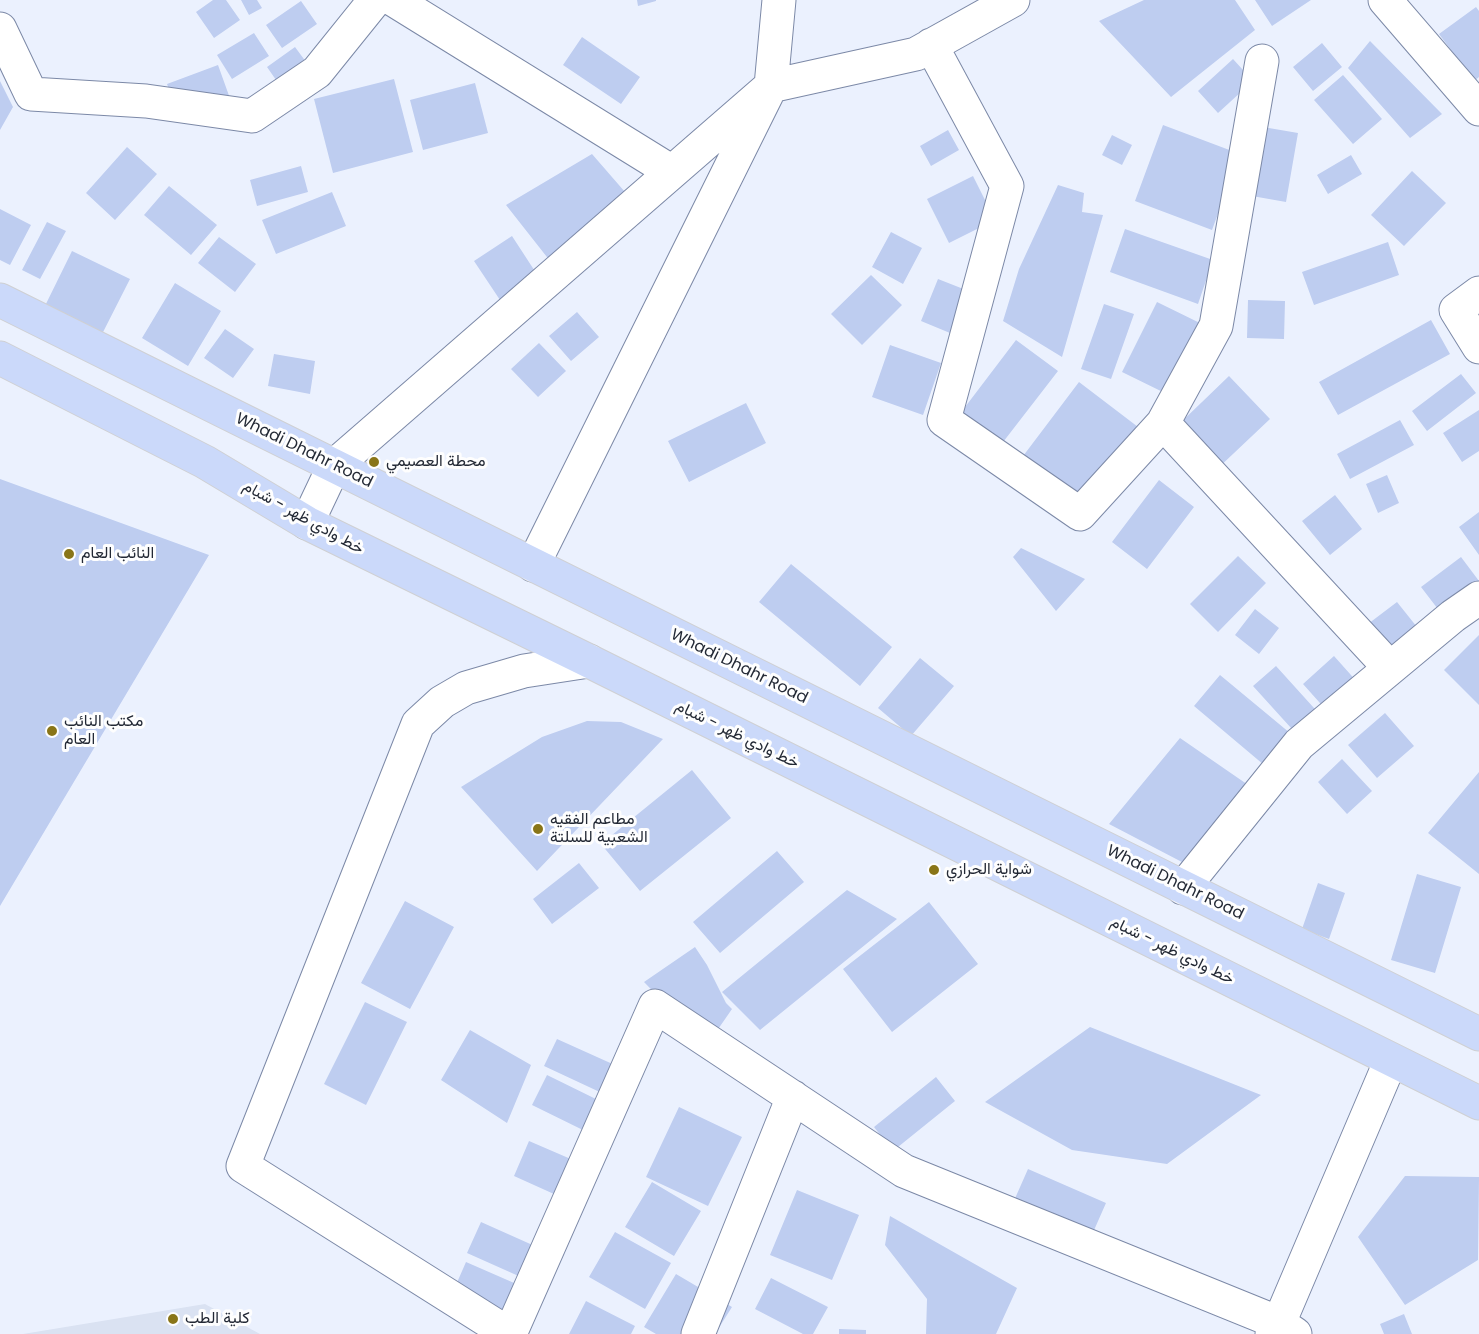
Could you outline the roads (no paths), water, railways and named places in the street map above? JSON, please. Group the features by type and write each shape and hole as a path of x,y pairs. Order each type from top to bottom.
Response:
{"main road":[{"name":"Whadi Dhahr Road","path":"0,300 1479,1034"},
{"name":"خط وادي ظهر - شبام","path":"0,358 205,462 307,523 1479,1103"}],"street":[{"path":"0,29 31,94 146,101 252,116 317,72 375,0"},
{"path":"393,0 672,172"},
{"path":"533,565 771,86 779,0"},
{"path":"307,523 334,466 771,86 916,54 1013,0"},
{"path":"1385,0 1479,108"},
{"path":"931,45 1007,186 944,420 1080,514 1163,423 1216,326 1262,61"},
{"path":"1479,293 1455,310 1479,347"},
{"path":"1163,423 1390,668"},
{"path":"1184,888 1299,744 1453,616 1479,598"},
{"path":"589,661 524,671 466,688 442,702 418,724 243,1166 509,1334 655,1005 904,1171 1282,1330 1391,1060"},
{"path":"698,1334 793,1097"}],"place":[{"name":"محطة العصيمي","path":"374,462"},
{"name":"النائب العام","path":"69,554"},
{"name":"مكتب النائب العام","path":"52,731"},
{"name":"مطاعم الفقيه الشعبية للسلتة","path":"538,829"},
{"name":"شواية الحرازي","path":"934,870"},
{"name":"كلية الطب","path":"173,1319"}]}
